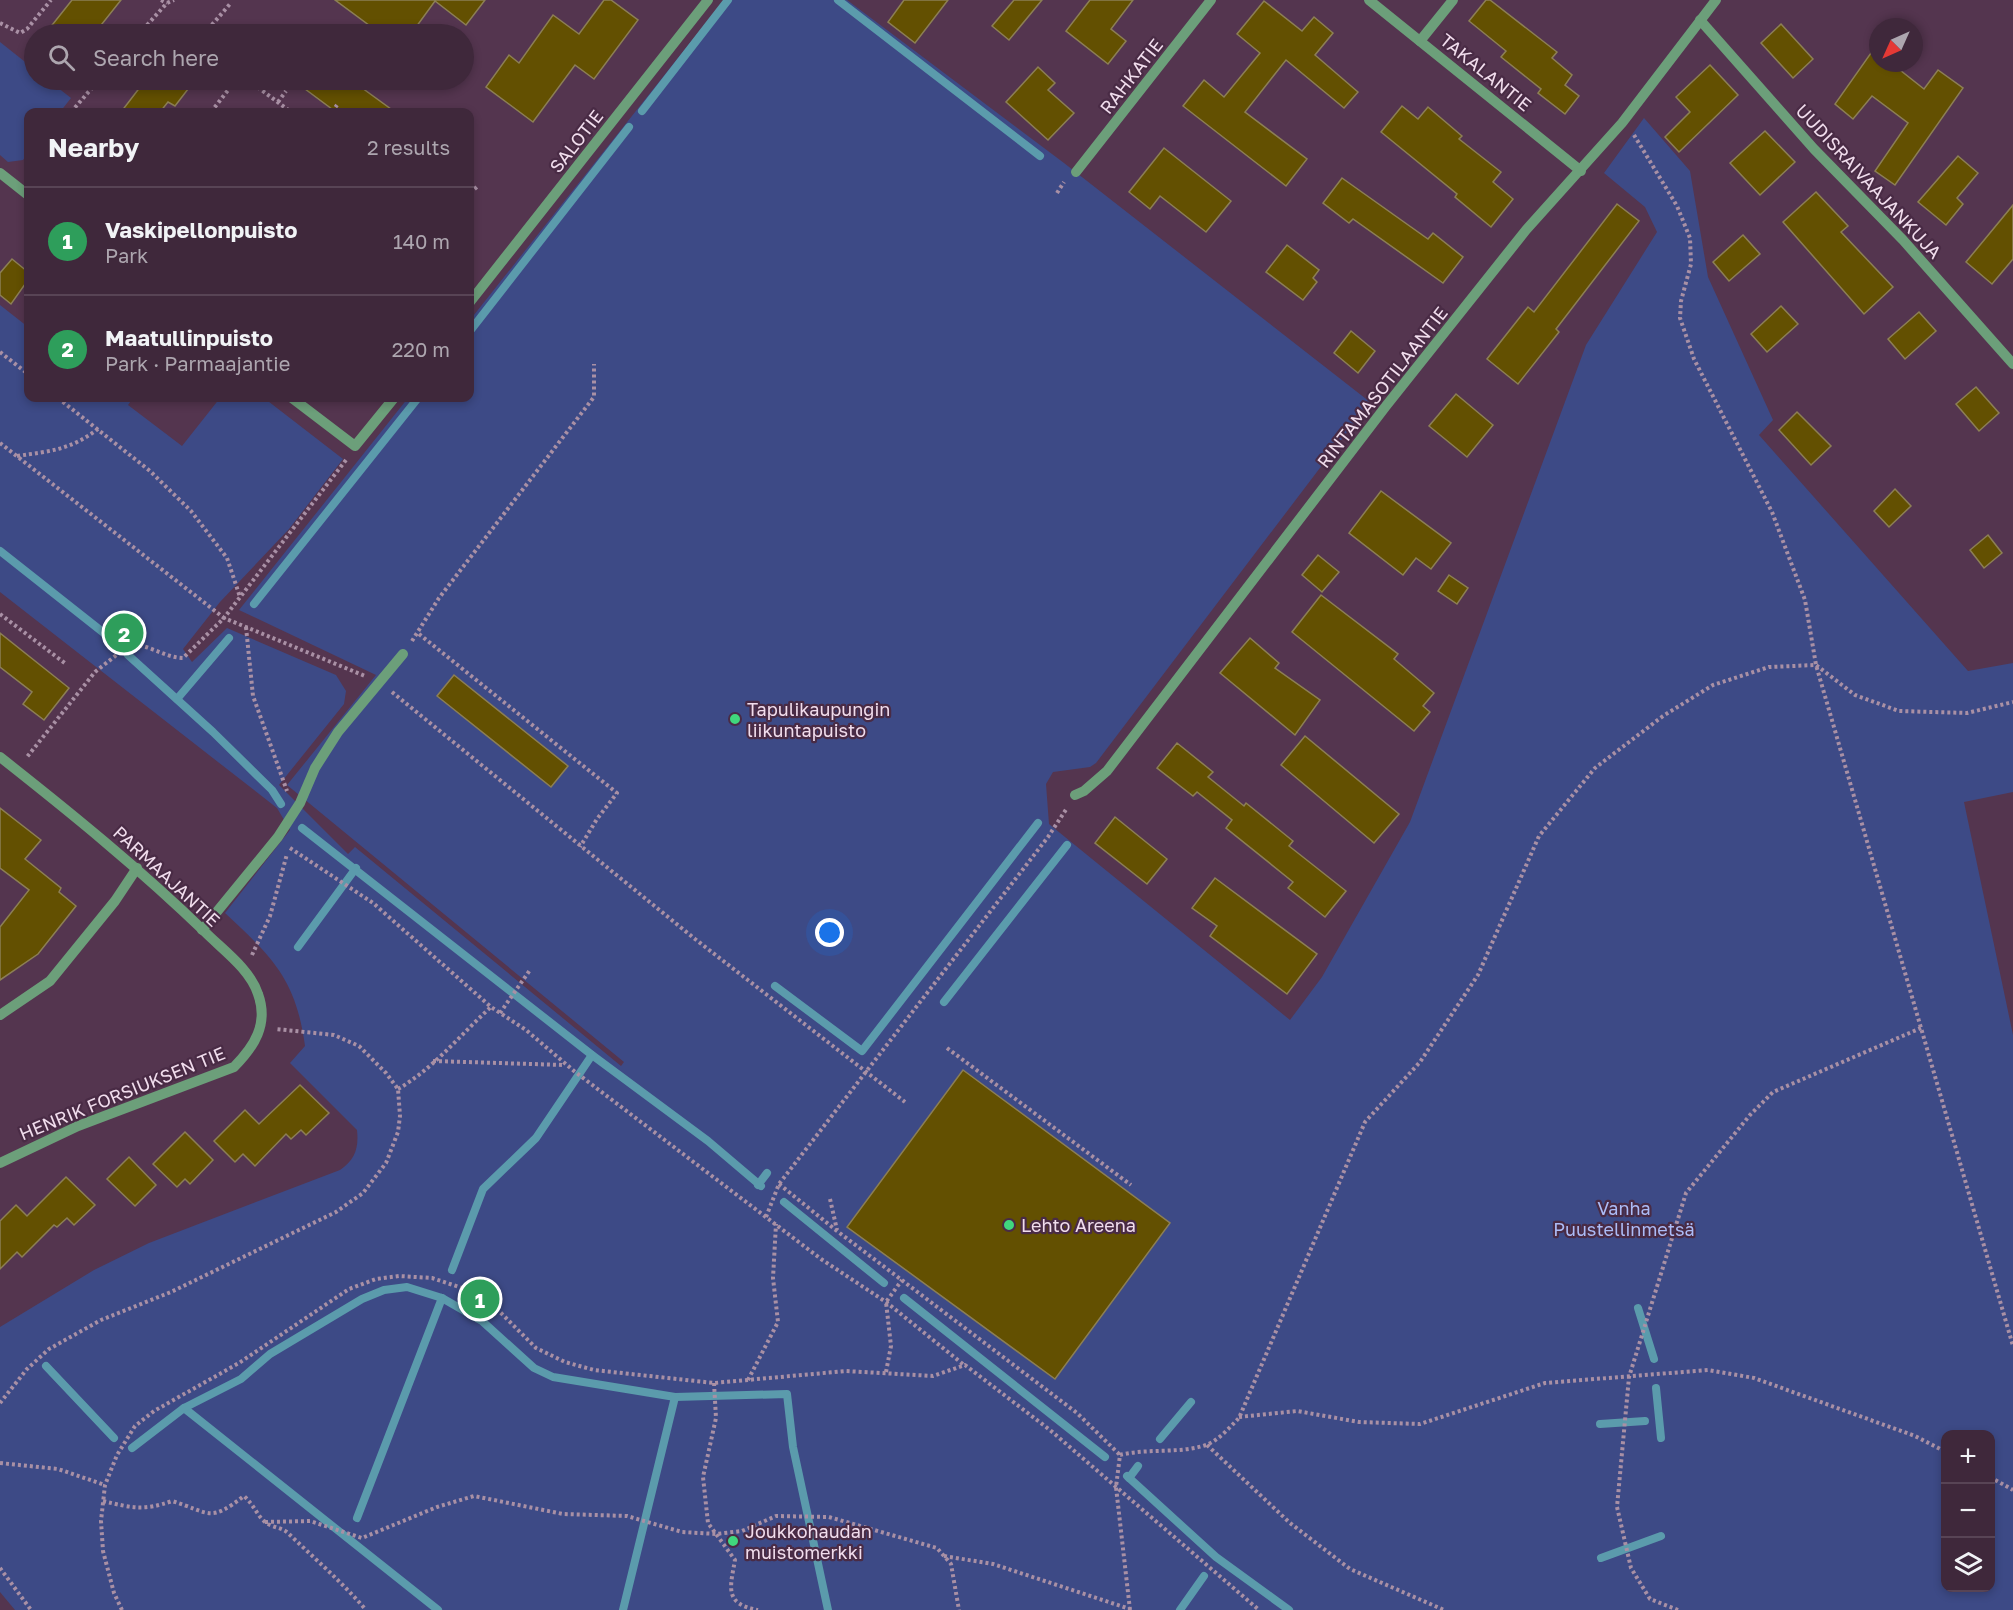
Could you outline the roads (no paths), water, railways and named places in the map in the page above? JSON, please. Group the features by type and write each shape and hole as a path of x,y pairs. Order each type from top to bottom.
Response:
{"street":[{"name":"SALOTIE","path":"474,297 708,0"},
{"name":"RAHKATIE","path":"1077,172 1211,0"},
{"name":"TAKALANTIE","path":"1369,0 1581,171"},
{"path":"1420,41 1453,0"},
{"name":"RINTAMASOTILAANTIE","path":"1075,795 1084,791 1107,771 1386,406 1526,230 1622,123 1716,0"},
{"name":"UUDISRAIVAAJANKUJA","path":"1700,20 1814,149 1903,240 2013,364"},
{"path":"0,173 24,192"},
{"path":"297,402 355,446 391,402"},
{"path":"202,930 278,837 294,812 315,768 338,732 403,654"},
{"name":"PARMAAJANTIE","path":"0,756 137,868 250,977 259,994 260,1028 252,1048"},
{"path":"0,1015 50,981 74,954 137,868"},
{"name":"HENRIK FORSIUKSEN TIE","path":"0,1163 78,1126 234,1067 252,1048"}],"waterway":[{"path":"642,111 728,0"},
{"path":"838,0 1040,156"},
{"path":"474,326 629,127"},
{"path":"254,604 415,402"},
{"path":"0,551 114,641"},
{"path":"177,699 229,638"},
{"path":"128,655 213,732 272,790 281,804"},
{"path":"775,986 862,1051 1038,823"},
{"path":"302,828 592,1055 708,1141 761,1186"},
{"path":"944,1002 1067,845"},
{"path":"298,947 356,868"},
{"path":"452,1270 483,1189 536,1138 592,1055"},
{"path":"758,1185 767,1173"},
{"path":"784,1202 884,1283"},
{"path":"132,1448 184,1408 241,1379 270,1354 362,1299 384,1290 407,1287 442,1298 482,1321 534,1368 553,1377 675,1397 787,1394 793,1447 828,1610"},
{"path":"357,1518 442,1298"},
{"path":"904,1298 1105,1457"},
{"path":"1638,1308 1654,1359"},
{"path":"46,1366 114,1438"},
{"path":"1656,1388 1661,1438"},
{"path":"623,1610 675,1397"},
{"path":"1160,1439 1191,1402"},
{"path":"184,1408 438,1610"},
{"path":"1600,1424 1645,1421"},
{"path":"1129,1478 1138,1466"},
{"path":"1127,1476 1216,1557 1289,1610"},
{"path":"1601,1558 1661,1536"},
{"path":"1180,1610 1204,1576"}],"place":[{"name":"Maatullinpuisto","path":"124,633"},
{"name":"Tapulikaupungin liikuntapuisto","path":"735,719"},
{"name":"Lehto Areena","path":"1009,1225"},
{"name":"Vaskipellonpuisto","path":"480,1299"},
{"name":"Joukkohaudan muistomerkki","path":"733,1541"}],"park label":[{"name":"Vanha Puustellinmetsä","path":"1624,1218"}]}
